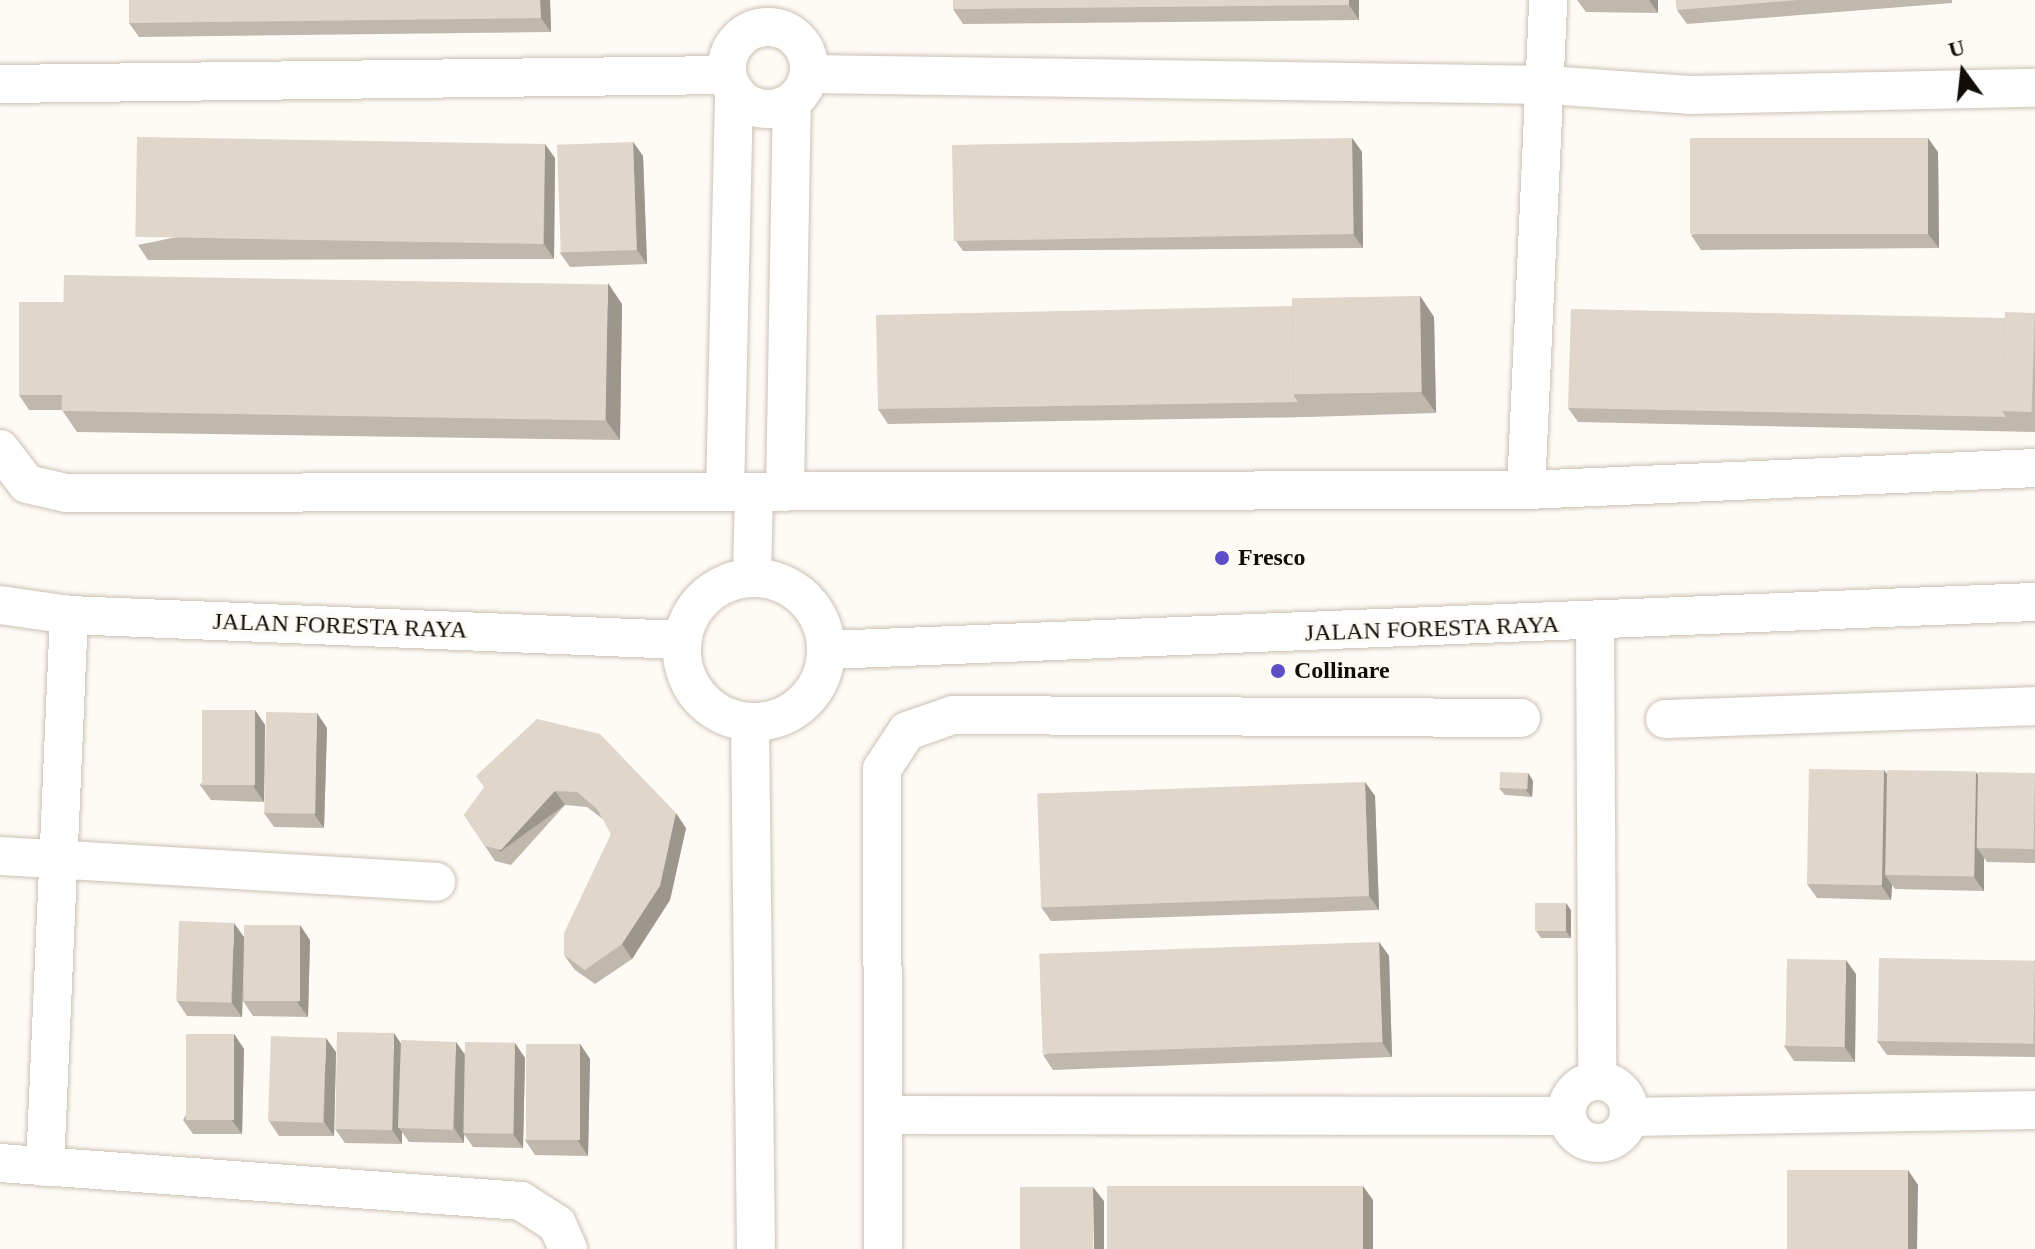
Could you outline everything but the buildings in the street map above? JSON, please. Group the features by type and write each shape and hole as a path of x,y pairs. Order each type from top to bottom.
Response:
{"street":[{"path":"1526,490 1548,85 1548,0"},
{"path":"752,578 754,492 730,82 735,44 762,28 777,28 802,44 800,88 754,492"},
{"path":"0,84 730,82 760,109 800,88 1548,85 1690,95 2035,88"},
{"path":"0,449 27,484 66,493 1526,490 2035,468"},
{"path":"752,578 781,582 805,598 828,650 822,679 805,703 780,719 750,723 721,715 698,697 684,670 681,640 705,597 752,578"},
{"name":"JALAN FORESTA RAYA","path":"828,650 1595,623 2035,602"},
{"name":"JALAN FORESTA RAYA","path":"0,605 69,615 681,640"},
{"path":"45,1167 69,615"},
{"path":"1595,623 1597,1081"},
{"path":"1665,719 2035,706"},
{"path":"883,1249 882,769 907,731 953,715 1521,718"},
{"path":"750,723 756,1249"},
{"path":"0,856 436,882"},
{"path":"1566,1116 1574,1092 1597,1081 1617,1087 1629,1117"},
{"path":"1629,1117 2035,1110"},
{"path":"883,1115 1566,1116 1591,1143 1616,1138 1629,1117"},
{"path":"0,1163 521,1201 557,1224 568,1249"}],"place":[{"name":"Fresco","path":"1222,558"},
{"name":"Collinare","path":"1278,671"}]}
